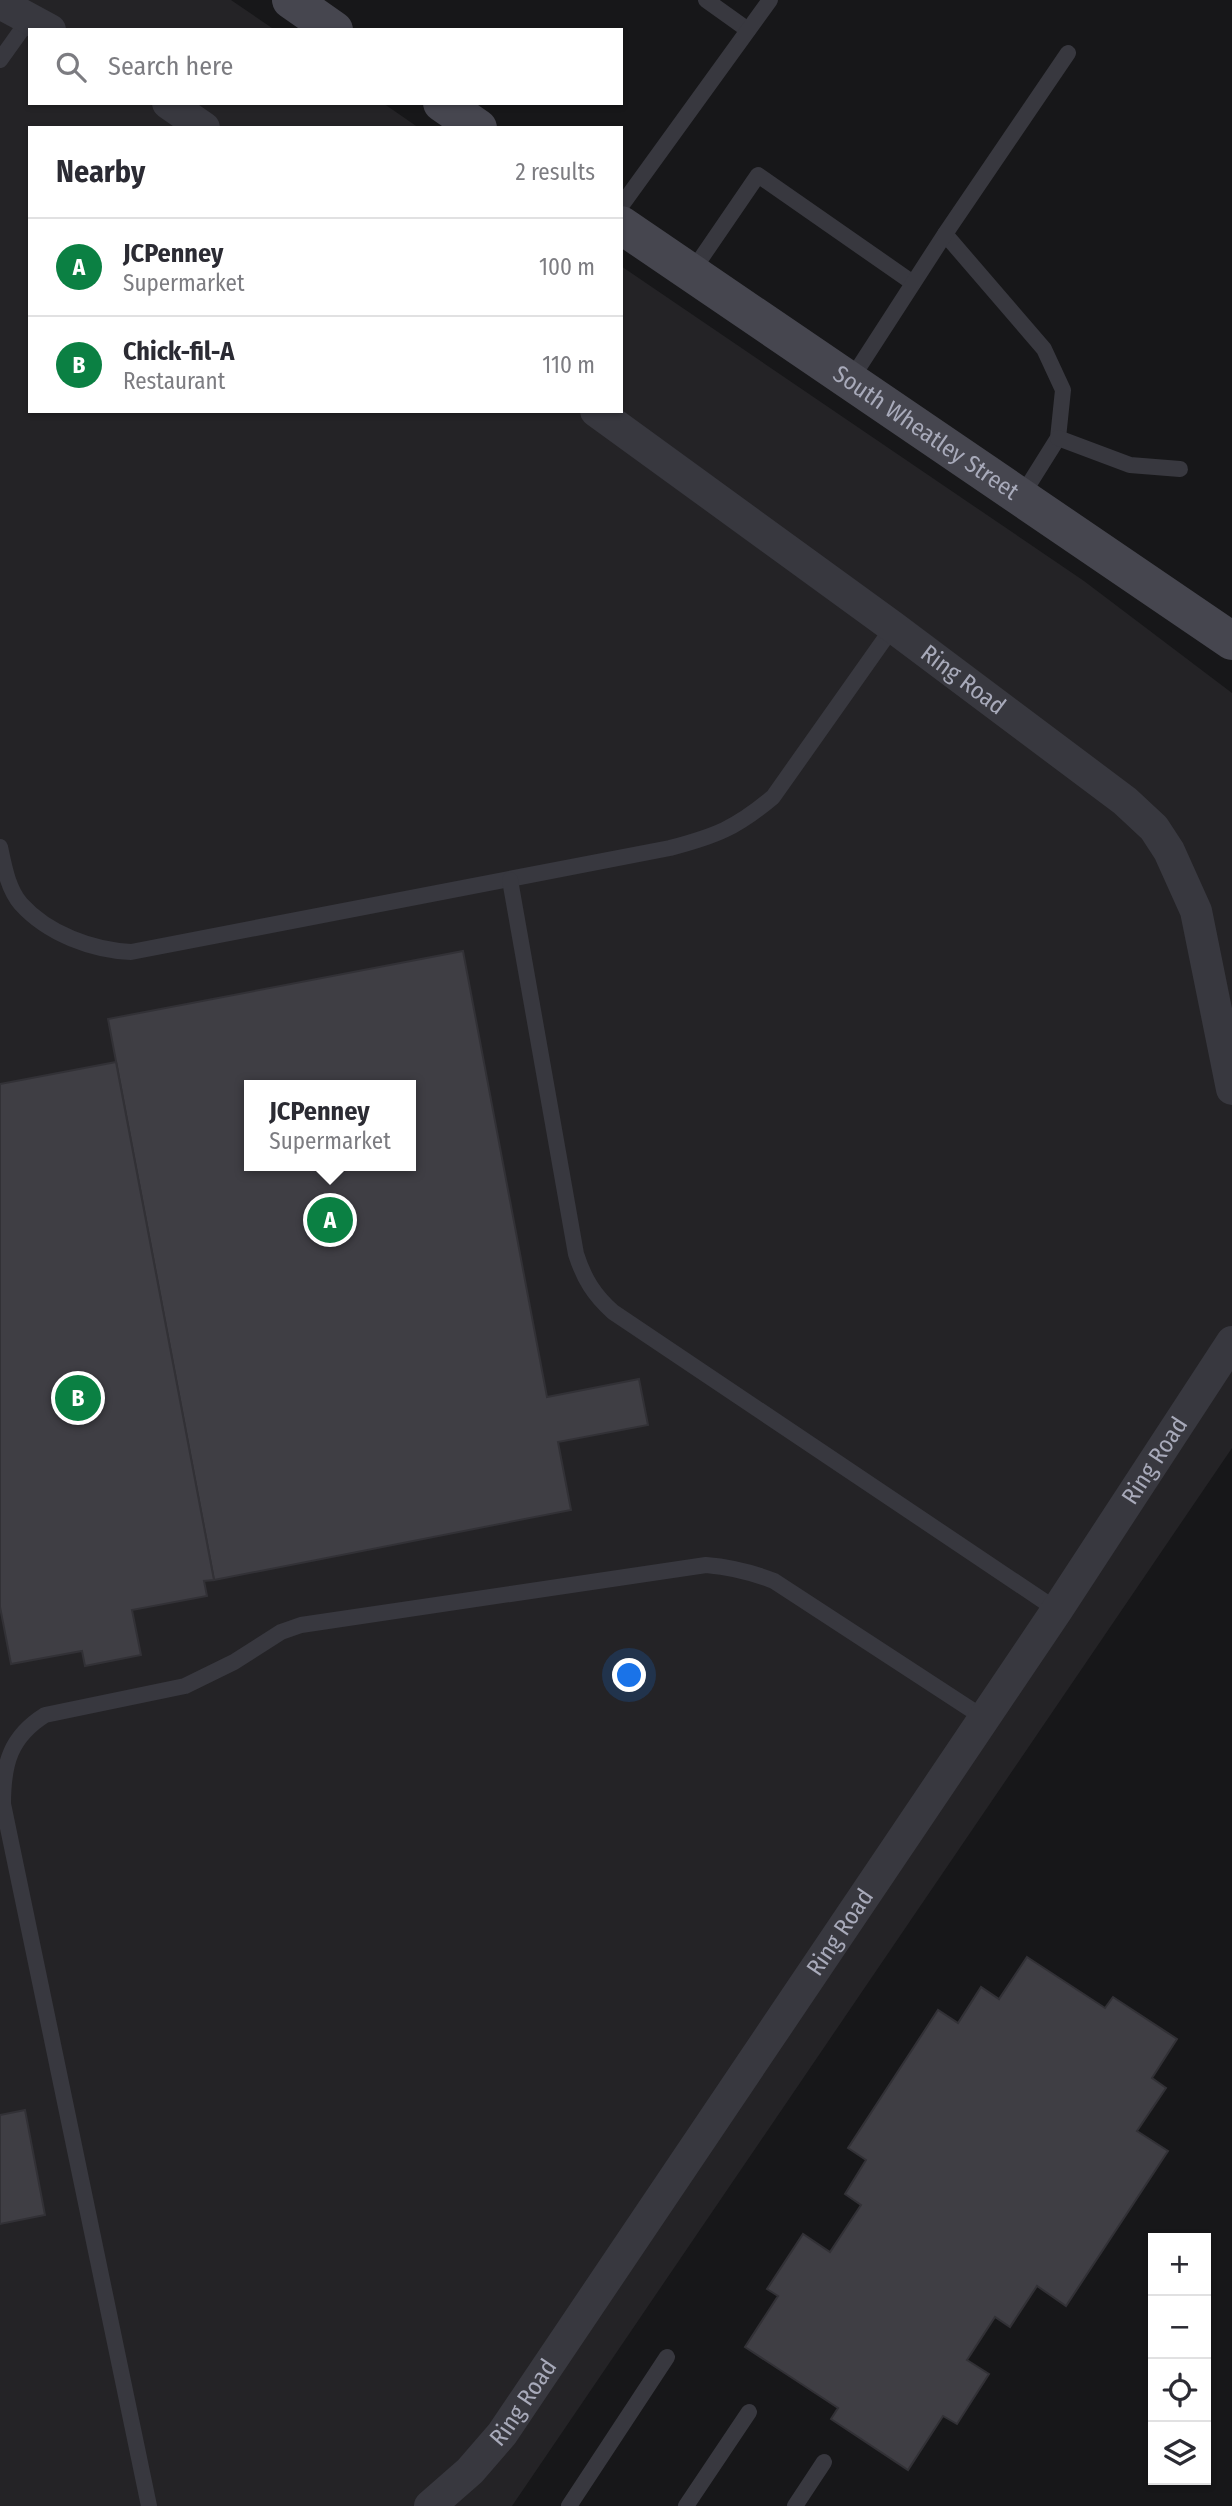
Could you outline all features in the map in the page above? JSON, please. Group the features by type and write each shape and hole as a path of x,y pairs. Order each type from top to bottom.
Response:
{"street":[{"path":"291,0 331,28"},
{"path":"0,3 40,24"},
{"path":"171,105 201,126"},
{"path":"445,105 475,126"},
{"name":"South Wheatley Street","path":"623,226 1232,641"},
{"name":"Ring Road","path":"599,413 893,627 1125,801 1154,828 1169,851 1196,911 1226,1028 1232,1089"},
{"name":"Ring Road","path":"430,2506 470,2471 502,2434 1057,1609 1232,1342"}],"lane":[{"path":"706,0 748,30"},
{"path":"623,203 770,0"},
{"path":"0,60 28,35"},
{"path":"850,381 945,234 1068,53"},
{"path":"691,273 758,175 914,283"},
{"path":"945,234 1044,349 1063,390 1058,438 1021,497"},
{"path":"1058,438 1130,465 1180,469"},
{"path":"0,847 14,893 40,920 58,932 105,951 131,952 510,880 700,840 727,830 750,817 773,797 893,627"},
{"path":"510,880 576,1254 583,1277 596,1297 613,1312 1057,1609"},
{"path":"149,2506 3,1804 6,1759 31,1724 45,1715 186,1686 234,1662 281,1632 301,1625 706,1565 751,1572 785,1587 984,1718"},
{"path":"569,2506 667,2357"},
{"path":"686,2506 750,2412"},
{"path":"795,2506 824,2462"}],"shaded area":[{"path":"0,0 231,0 272,28 28,28 28,105 386,105 416,126 28,126 28,413 623,413 623,267 1084,581 1232,693 1232,1448 512,2506 0,2506"}],"building":[{"path":"463,951 547,1397 639,1379 648,1425 558,1442 571,1510 214,1580 108,1019"},
{"path":"116,1062 214,1580 204,1581 207,1596 132,1610 141,1655 85,1666 82,1651 11,1664 0,1607 0,1084"},
{"path":"1027,1957 1105,2008 1113,1997 1177,2039 1152,2078 1166,2088 1137,2131 1168,2151 1066,2306 1037,2286 1010,2327 995,2317 967,2360 989,2374 957,2424 943,2416 908,2470 831,2419 838,2408 745,2347 778,2296 767,2289 803,2234 830,2252 861,2205 845,2194 866,2160 848,2148 938,2010 958,2023 981,1987 999,1999"},
{"path":"25,2110 45,2215 0,2224 0,2115"}],"place":[{"name":"JCPenney","path":"330,1220"},
{"name":"Chick-fil-A","path":"78,1398"}]}
